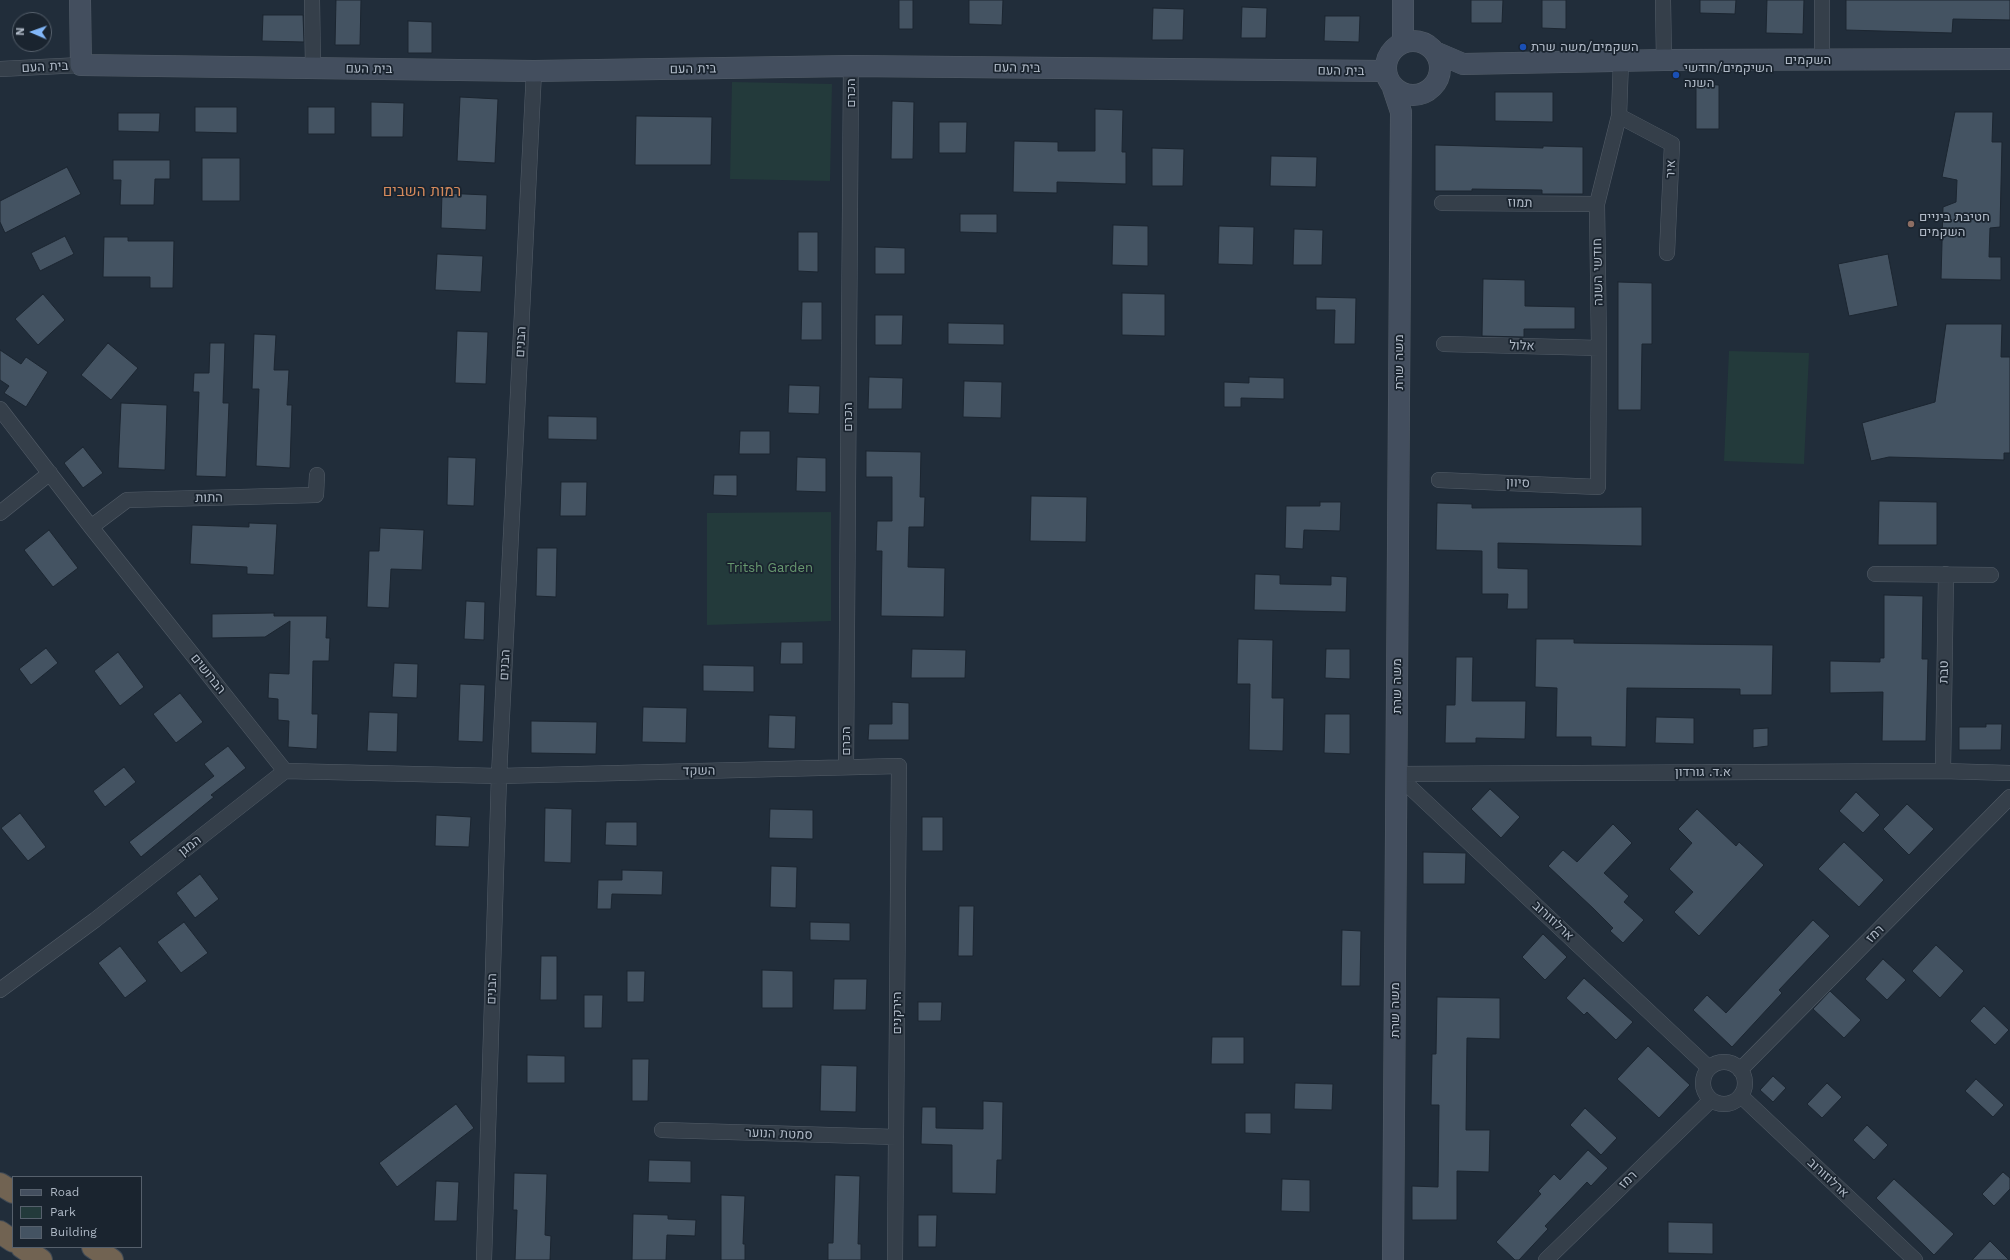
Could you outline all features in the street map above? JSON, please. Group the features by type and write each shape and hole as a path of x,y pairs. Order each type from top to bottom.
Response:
{"highway":[{"path":"0,1184 12,1191"},
{"path":"0,1232 12,1240"},
{"path":"23,1248 41,1260"},
{"path":"94,1248 112,1260"}],"street":[{"path":"80,0 81,65"},
{"path":"312,0 313,68"},
{"path":"1403,0 1403,42"},
{"path":"1663,0 1664,60"},
{"path":"1822,0 1822,60"},
{"path":"1401,112 1426,90 1438,78 1440,69 1435,52 1429,45 1421,41 1412,40 1395,46 1389,54 1386,62 1389,80 1401,93 1409,95 1426,90 1448,73 1463,64"},
{"name":"השקמים","path":"1435,52 1463,64 1621,60 2010,59"},
{"name":"חודשי השנה","path":"1598,486 1598,204 1619,116 1621,60"},
{"name":"בית העם","path":"0,69 81,65 534,71 851,66 1389,80"},
{"name":"הכרם","path":"846,767 851,66"},
{"name":"הבנים","path":"484,1260 499,776 534,71"},
{"name":"משה שרת","path":"1389,80 1401,112 1393,1260"},
{"name":"איר","path":"1619,116 1672,144 1667,253"},
{"name":"תמוז","path":"1442,202 1598,204"},
{"name":"אלול","path":"1444,344 1599,348"},
{"name":"הברושים","path":"0,409 91,527 285,771"},
{"path":"0,513 50,473"},
{"name":"התות","path":"91,527 127,500 316,495 317,475"},
{"name":"סיוון","path":"1438,480 1598,486"},
{"path":"1875,574 1991,575"},
{"name":"טבת","path":"1942,771 1946,574"},
{"name":"השקד","path":"499,776 899,766"},
{"name":"הירקנים","path":"894,1260 899,766"},
{"path":"285,771 499,776"},
{"name":"המגן","path":"0,990 95,920 285,771"},
{"name":"א.ד. גורדון","path":"1396,774 1942,771 2010,773"},
{"name":"ארלוזורוב","path":"1396,774 1709,1068"},
{"name":"רמז","path":"1740,1070 2010,797"},
{"path":"1722,1062 1729,1063 1740,1070 1745,1083 1741,1096 1730,1104 1717,1104 1711,1100 1703,1088 1702,1081 1709,1068 1722,1062"},
{"name":"ארלוזורוב","path":"1741,1096 1915,1260"},
{"name":"רמז","path":"1546,1260 1711,1100"},
{"name":"סמטת הנוער","path":"662,1130 896,1137"}],"green space":[{"path":"732,82 832,84 830,181 730,179"},
{"path":"1729,351 1809,353 1804,464 1724,461"},
{"name":"Tritsh Garden","path":"831,512 831,621 707,625 707,513"}],"building":[{"path":"336,0 361,0 360,45 335,45"},
{"path":"899,0 913,0 913,29 899,29"},
{"path":"969,0 1003,0 1002,25 969,24"},
{"path":"1471,0 1503,0 1502,23 1471,23"},
{"path":"1542,0 1566,0 1566,29 1542,28"},
{"path":"1700,0 1736,0 1735,14 1700,13"},
{"path":"1767,0 1804,0 1803,34 1766,33"},
{"path":"1846,0 2010,0 2010,20 1953,19 1952,33 1846,30"},
{"path":"1242,7 1267,8 1266,38 1241,38"},
{"path":"1153,8 1184,9 1183,40 1152,40"},
{"path":"263,15 303,15 304,42 262,41"},
{"path":"1325,16 1360,16 1359,42 1324,41"},
{"path":"408,21 432,22 432,53 408,53"},
{"path":"1696,84 1719,85 1719,129 1696,129"},
{"path":"1495,92 1553,92 1553,122 1495,121"},
{"path":"460,97 498,99 495,163 457,161"},
{"path":"892,101 914,102 913,159 891,159"},
{"path":"371,102 404,103 403,137 371,137"},
{"path":"195,107 237,107 237,133 195,132"},
{"path":"308,107 335,107 335,134 308,134"},
{"path":"1095,109 1123,110 1122,152 1126,152 1126,184 1057,182 1057,193 1013,192 1014,141 1058,142 1058,151 1095,151"},
{"path":"1955,112 1993,112 1992,142 2002,142 2000,227 1990,228 1989,257 2001,257 2001,280 1941,279 1943,207 1956,202 1957,180 1942,177"},
{"path":"118,113 160,113 159,132 118,131"},
{"path":"636,116 712,117 711,165 635,165"},
{"path":"939,122 967,122 966,153 939,153"},
{"path":"1435,145 1543,148 1543,146 1583,147 1583,194 1542,194 1542,190 1472,189 1472,191 1435,191"},
{"path":"1152,148 1184,149 1183,186 1152,186"},
{"path":"1271,156 1317,157 1316,187 1270,186"},
{"path":"202,158 240,158 240,201 202,201"},
{"path":"113,160 170,160 170,179 155,179 154,205 120,205 121,180 113,180"},
{"path":"67,167 81,194 5,233 0,222 0,201"},
{"path":"442,193 487,195 486,230 441,228"},
{"path":"960,214 997,214 997,233 960,232"},
{"path":"1113,225 1148,226 1148,266 1112,265"},
{"path":"1219,226 1254,227 1253,265 1218,264"},
{"path":"1294,229 1323,230 1322,265 1293,265"},
{"path":"798,232 818,232 818,272 798,271"},
{"path":"65,236 74,254 40,271 31,253"},
{"path":"104,237 128,237 128,241 174,241 173,288 150,288 150,277 103,277"},
{"path":"875,247 905,248 905,274 875,274"},
{"path":"437,254 483,256 481,292 435,290"},
{"path":"1888,254 1898,306 1849,316 1838,264"},
{"path":"1483,279 1525,280 1525,306 1575,307 1575,329 1524,329 1524,337 1482,336"},
{"path":"1618,282 1652,283 1652,344 1642,344 1641,410 1618,410"},
{"path":"1122,293 1165,294 1165,336 1122,335"},
{"path":"43,294 65,320 38,345 15,319"},
{"path":"1316,297 1356,298 1355,344 1334,344 1335,310 1316,310"},
{"path":"802,302 822,302 822,340 801,340"},
{"path":"875,315 903,315 902,345 875,345"},
{"path":"948,323 1004,324 1004,345 948,344"},
{"path":"1946,324 2002,324 2001,357 2010,357 2010,453 2004,453 2004,460 1889,457 1871,461 1862,423 1935,402"},
{"path":"457,331 488,332 486,384 455,383"},
{"path":"254,334 276,335 274,370 289,370 287,405 292,405 290,468 256,466 259,389 252,389"},
{"path":"108,343 138,368 111,400 81,375"},
{"path":"210,343 225,343 223,403 229,403 226,477 196,476 199,392 193,392 194,373 209,373"},
{"path":"0,350 21,364 26,357 48,372 26,407 4,393 9,386 0,380"},
{"path":"869,377 903,378 902,409 868,409"},
{"path":"1249,377 1284,378 1284,399 1241,398 1241,407 1224,407 1224,382 1249,383"},
{"path":"964,381 1002,382 1001,418 963,417"},
{"path":"789,385 820,386 819,414 788,413"},
{"path":"121,403 167,405 165,470 118,468"},
{"path":"548,416 597,417 597,440 548,439"},
{"path":"740,431 770,431 770,454 739,454"},
{"path":"83,447 103,473 83,488 64,463"},
{"path":"866,451 921,452 920,497 925,497 924,527 909,527 908,567 945,568 944,617 881,616 882,551 876,551 877,521 892,521 892,477 866,477"},
{"path":"448,457 476,458 474,506 447,505"},
{"path":"797,457 826,458 826,492 796,491"},
{"path":"714,475 737,475 737,496 713,495"},
{"path":"561,482 587,482 586,516 560,516"},
{"path":"1031,496 1087,497 1086,542 1030,541"},
{"path":"1879,501 1937,502 1937,545 1878,545"},
{"path":"1320,502 1341,502 1340,531 1304,530 1303,549 1285,548 1286,506 1320,506"},
{"path":"1437,503 1472,504 1472,508 1642,507 1642,546 1498,543 1498,568 1528,569 1528,609 1507,609 1508,594 1482,594 1482,551 1436,550"},
{"path":"249,523 277,524 274,575 247,574 247,567 190,564 192,525 249,527"},
{"path":"380,528 424,530 422,570 391,569 389,608 367,607 369,551 379,551"},
{"path":"49,530 78,568 53,587 24,550"},
{"path":"537,548 557,548 556,597 536,596"},
{"path":"1255,574 1280,575 1280,584 1331,585 1331,576 1347,577 1346,612 1254,610"},
{"path":"1884,595 1923,596 1922,659 1928,659 1926,741 1882,741 1883,692 1830,693 1830,661 1880,662 1880,658 1884,658"},
{"path":"466,601 485,602 484,640 464,639"},
{"path":"274,613 274,616 327,616 326,638 330,638 329,661 313,661 312,714 318,714 317,749 288,747 289,721 278,720 278,699 268,698 269,673 289,674 290,621 265,637 212,638 212,614"},
{"path":"1238,639 1273,640 1272,698 1284,698 1283,751 1249,750 1250,684 1237,684"},
{"path":"1536,639 1574,639 1574,643 1773,645 1772,695 1740,695 1740,689 1627,688 1626,747 1591,746 1591,737 1556,737 1557,688 1535,687"},
{"path":"781,642 803,642 803,664 780,664"},
{"path":"46,648 58,663 31,685 19,669"},
{"path":"912,649 966,650 965,678 911,678"},
{"path":"1326,649 1350,649 1350,679 1325,678"},
{"path":"118,652 144,687 120,706 94,671"},
{"path":"1456,657 1473,657 1472,701 1526,701 1525,739 1476,738 1476,743 1445,743 1446,705 1455,705"},
{"path":"394,663 418,664 417,698 392,697"},
{"path":"703,665 754,666 754,692 703,691"},
{"path":"460,684 485,685 483,742 458,741"},
{"path":"180,693 203,722 176,743 153,714"},
{"path":"892,702 909,703 909,740 868,740 869,724 892,724"},
{"path":"643,707 687,708 686,743 642,742"},
{"path":"369,712 398,713 397,752 367,751"},
{"path":"1325,714 1350,714 1350,754 1324,753"},
{"path":"769,715 796,716 795,749 768,748"},
{"path":"1656,717 1694,718 1694,744 1655,743"},
{"path":"531,721 597,722 596,754 531,753"},
{"path":"1986,724 2002,724 2001,750 1959,750 1959,727 1986,727"},
{"path":"1768,728 1768,746 1753,748 1753,729"},
{"path":"228,746 246,768 211,795 214,797 141,857 129,842 214,776 204,764"},
{"path":"124,767 136,782 105,807 93,791"},
{"path":"1490,789 1520,817 1501,838 1471,809"},
{"path":"1856,792 1880,815 1863,833 1839,811"},
{"path":"1907,804 1934,829 1909,855 1883,829"},
{"path":"545,808 572,809 571,863 544,862"},
{"path":"770,809 813,810 813,839 769,838"},
{"path":"1697,809 1736,846 1739,842 1764,865 1699,936 1674,912 1693,892 1669,869 1692,843 1678,829"},
{"path":"20,813 46,847 28,861 1,828"},
{"path":"436,815 471,817 469,847 435,846"},
{"path":"922,817 943,817 943,851 922,851"},
{"path":"606,822 637,822 637,846 605,845"},
{"path":"1613,824 1632,843 1604,873 1629,896 1624,902 1644,920 1623,943 1610,931 1613,928 1548,866 1563,850 1577,862"},
{"path":"1844,842 1884,880 1859,907 1818,869"},
{"path":"1423,852 1466,853 1465,884 1423,884"},
{"path":"771,866 797,867 796,908 770,907"},
{"path":"622,870 663,871 662,895 612,894 611,909 597,909 598,880 622,880"},
{"path":"200,874 219,899 195,918 176,893"},
{"path":"959,906 974,906 973,956 958,956"},
{"path":"1813,920 1830,936 1779,990 1782,993 1732,1047 1693,1010 1707,995 1726,1013"},
{"path":"184,922 208,953 181,973 157,942"},
{"path":"810,922 850,923 850,941 810,940"},
{"path":"1342,930 1361,931 1360,986 1341,986"},
{"path":"1543,934 1567,957 1545,980 1522,957"},
{"path":"1936,945 1964,971 1940,998 1912,971"},
{"path":"120,946 147,981 125,998 98,963"},
{"path":"541,956 557,956 557,1000 540,1000"},
{"path":"1883,959 1906,980 1887,1000 1865,979"},
{"path":"762,970 793,971 793,1008 762,1008"},
{"path":"627,971 645,971 644,1002 627,1002"},
{"path":"1584,978 1633,1022 1616,1040 1587,1012 1584,1015 1566,998"},
{"path":"834,979 867,979 866,1010 833,1010"},
{"path":"1830,991 1861,1020 1844,1038 1813,1009"},
{"path":"584,995 603,995 602,1028 584,1028"},
{"path":"1437,997 1500,998 1500,1039 1467,1038 1466,1130 1490,1130 1489,1172 1457,1171 1457,1220 1412,1220 1412,1186 1438,1187 1439,1105 1431,1105 1432,1054 1436,1054"},
{"path":"918,1002 942,1002 941,1021 918,1021"},
{"path":"1984,1006 2009,1030 1995,1045 1970,1021"},
{"path":"1212,1037 1244,1037 1244,1064 1211,1064"},
{"path":"1648,1046 1690,1085 1659,1118 1617,1079"},
{"path":"527,1055 565,1056 565,1083 527,1083"},
{"path":"632,1059 649,1059 648,1101 632,1101"},
{"path":"821,1065 857,1066 856,1112 820,1111"},
{"path":"1773,1076 1786,1088 1773,1102 1760,1090"},
{"path":"1976,1079 2004,1105 1993,1117 1965,1091"},
{"path":"1295,1083 1333,1084 1332,1110 1294,1109"},
{"path":"1827,1083 1842,1097 1822,1118 1807,1104"},
{"path":"983,1101 1003,1102 1002,1160 997,1160 996,1194 952,1193 952,1145 921,1144 922,1107 936,1107 936,1128 983,1129"},
{"path":"456,1104 474,1128 397,1187 379,1163"},
{"path":"1585,1108 1617,1138 1601,1155 1570,1125"},
{"path":"1245,1113 1271,1113 1271,1134 1245,1133"},
{"path":"1867,1125 1888,1145 1874,1160 1853,1140"},
{"path":"1588,1150 1608,1168 1591,1186 1587,1182 1545,1226 1548,1229 1519,1260 1515,1260 1496,1242 1541,1194 1538,1191 1554,1174 1560,1180"},
{"path":"649,1160 691,1161 691,1183 648,1182"},
{"path":"2003,1172 2010,1178 2010,1189 1994,1206 1982,1194"},
{"path":"514,1173 547,1174 545,1235 551,1236 550,1260 515,1260 517,1210 513,1210"},
{"path":"835,1175 860,1176 858,1244 861,1244 861,1260 828,1260 828,1243 833,1243"},
{"path":"1282,1179 1310,1180 1310,1212 1281,1211"},
{"path":"1894,1179 1954,1234 1934,1255 1876,1198"},
{"path":"436,1181 459,1182 457,1221 434,1221"},
{"path":"721,1195 745,1196 743,1244 745,1244 745,1260 721,1260"},
{"path":"633,1214 668,1215 668,1219 696,1220 695,1236 667,1235 666,1260 632,1260"},
{"path":"918,1215 937,1215 936,1247 918,1247"},
{"path":"1668,1222 1713,1223 1713,1254 1668,1253"},
{"path":"1990,1241 2009,1260 1972,1260"}],"place":[{"name":"השקמים/משה שרת","path":"1523,47"},
{"name":"השיקמים/חודשי השנה","path":"1676,75"},
{"name":"חטיבת ביניים השקמים","path":"1911,224"}],"district":[{"name":"רמות השבים","path":"422,192"}]}
